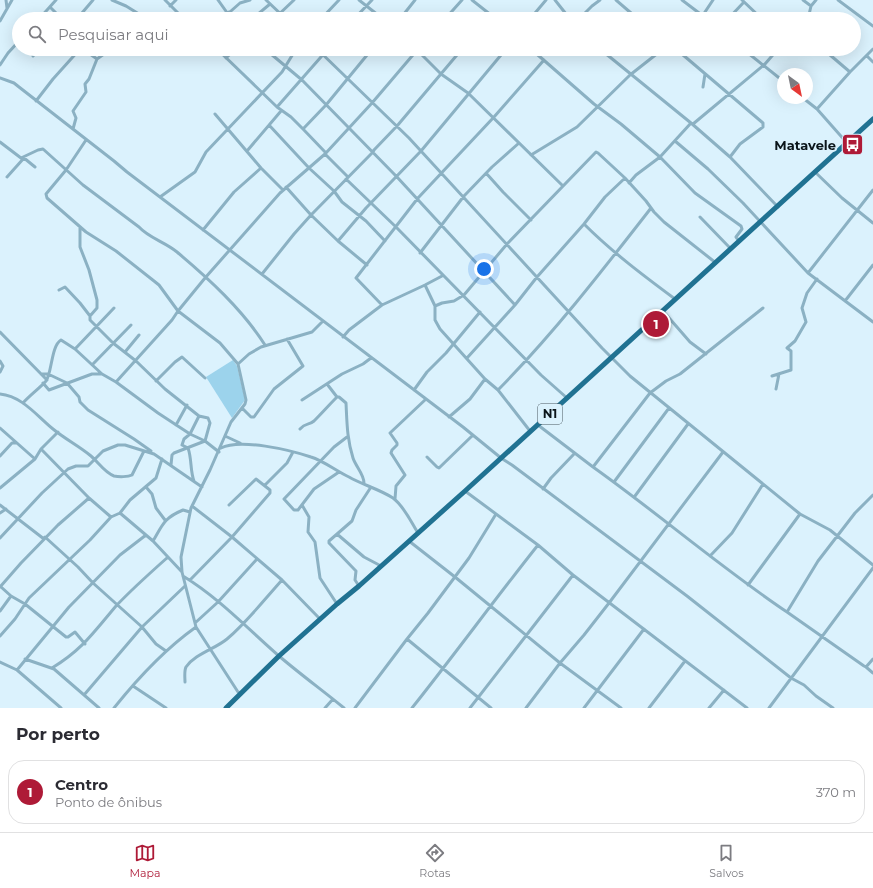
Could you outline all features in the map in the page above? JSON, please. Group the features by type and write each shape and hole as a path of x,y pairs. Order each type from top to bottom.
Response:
{"highway":[{"name":"N1","path":"226,708 279,656 538,425 873,119"}],"street":[{"path":"6,0 7,8"},
{"path":"0,21 12,0"},
{"path":"45,12 56,0"},
{"path":"83,12 93,0"},
{"path":"112,0 136,12"},
{"path":"165,0 176,12"},
{"path":"170,6 176,0"},
{"path":"218,0 227,12"},
{"path":"229,12 240,3 250,0"},
{"path":"266,0 280,12"},
{"path":"282,12 294,0"},
{"path":"328,12 339,0"},
{"path":"359,0 374,12"},
{"path":"361,12 372,0"},
{"path":"406,12 415,0"},
{"path":"451,12 462,0"},
{"path":"472,0 487,12"},
{"path":"536,12 546,0"},
{"path":"555,0 564,12"},
{"path":"586,12 600,0"},
{"path":"616,0 630,12"},
{"path":"682,0 698,12"},
{"path":"704,12 714,0"},
{"path":"803,0 811,6"},
{"path":"810,12 811,6 816,0"},
{"path":"838,0 854,12"},
{"path":"734,12 743,1 755,12"},
{"path":"260,12 270,4"},
{"path":"50,7 55,12"},
{"path":"861,17 873,26"},
{"path":"0,65 12,49"},
{"path":"817,109 873,49"},
{"path":"36,101 74,56"},
{"path":"93,56 97,59"},
{"path":"73,129 76,118 73,111 86,92 85,84 97,59 101,56"},
{"path":"274,56 302,80 418,198 515,305"},
{"path":"160,197 195,172 206,152 282,72 291,56"},
{"path":"277,107 322,56"},
{"path":"324,56 421,151 630,376 800,514 838,536 873,566 769,708"},
{"path":"303,129 326,105 366,56"},
{"path":"116,382 172,320 178,310 205,278 283,190 326,153 372,103 411,56"},
{"path":"424,56 441,74 468,94 494,117 564,186"},
{"path":"262,274 294,234 397,126 456,56"},
{"path":"338,241 359,215 421,151 500,56"},
{"path":"539,56 594,104 660,157 695,193 741,226 742,229 736,237 739,241"},
{"path":"608,56 730,157 778,207"},
{"path":"531,155 573,130 630,75 654,56"},
{"path":"684,56 764,125 740,144 730,157"},
{"path":"752,56 777,76"},
{"path":"629,182 660,157 692,124 763,65 771,56"},
{"path":"831,56 850,72"},
{"path":"867,56 873,62"},
{"path":"226,58 262,94 281,111 291,117 326,153 371,204 396,227 442,276 464,295 541,375 567,398"},
{"path":"382,305 356,279 418,198 442,174 544,60"},
{"path":"703,86 706,74"},
{"path":"0,75 2,78 14,83 230,251 426,399 501,458 687,596 791,678 804,684 816,696 833,708"},
{"path":"811,104 847,142"},
{"path":"247,151 281,111"},
{"path":"215,114 261,168 283,190"},
{"path":"268,125 309,168 334,191 346,206 359,215 385,241"},
{"path":"86,140 46,196 90,235 116,251 159,285 178,310 216,340 238,364 246,396 245,404 234,417 221,448 192,506 181,557 182,572 195,625 238,692 241,693"},
{"path":"675,141 708,169 761,222 808,273 873,322"},
{"path":"0,142 35,167"},
{"path":"420,253 464,196 492,167 519,143"},
{"path":"7,177 24,158 38,150 43,149 84,186 139,227 146,234 172,249 205,278 242,314 265,345"},
{"path":"435,306 454,301 464,295 507,244 596,152 629,182 664,222 716,263"},
{"path":"203,230 234,192 261,168"},
{"path":"815,172 873,223"},
{"path":"486,173 531,220"},
{"path":"467,358 515,305 605,197 625,178"},
{"path":"286,187 311,216 367,266"},
{"path":"808,273 873,190"},
{"path":"498,390 527,360 569,311 651,208"},
{"path":"700,217 731,249"},
{"path":"584,224 602,242 676,299"},
{"path":"80,227 80,247 89,270 97,300 97,308 90,316"},
{"path":"845,301 873,265"},
{"path":"343,336 382,305 442,276"},
{"path":"772,376 791,370 791,351 787,348 795,341 806,322 802,308 806,294 817,279"},
{"path":"425,285 435,306 435,320 437,325 486,379 498,390 530,431"},
{"path":"59,290 65,286 90,316 90,320 113,343 136,361 165,389 199,416 205,416 210,420 205,442"},
{"path":"75,349 114,308"},
{"path":"593,467 650,393 666,381 680,374 763,308"},
{"path":"663,311 690,342 706,354"},
{"path":"414,390 427,372 454,344 480,312"},
{"path":"238,364 249,354 265,345 312,332 323,321"},
{"path":"93,364 131,325"},
{"path":"0,332 47,380"},
{"path":"125,352 139,335"},
{"path":"242,408 251,417 254,417 274,389 303,366 287,339"},
{"path":"23,403 47,380 53,357 59,341 61,340 75,349 93,364 102,374 116,382 176,425 219,452"},
{"path":"156,381 182,357 204,378"},
{"path":"302,400 342,374 363,364 371,358"},
{"path":"0,361 3,366 0,372"},
{"path":"41,374 48,374 67,383 79,397 80,402 88,410 134,438 154,454 202,487"},
{"path":"43,383 49,390 92,374 102,374"},
{"path":"776,388 779,374"},
{"path":"449,417 470,399 486,379"},
{"path":"327,384 336,397 339,397 346,403 347,437 354,460 363,477 364,483"},
{"path":"0,394 10,396 23,403 114,476 130,476 144,451"},
{"path":"300,429 304,424 312,422 336,397"},
{"path":"395,499 396,486 405,475 391,453 397,443 390,433 426,399"},
{"path":"176,425 187,405"},
{"path":"614,482 669,408"},
{"path":"194,482 191,455 188,448 182,445 184,439 190,434 199,416"},
{"path":"634,496 688,424"},
{"path":"538,425 574,454 634,496 748,585 873,672"},
{"path":"0,428 35,459"},
{"path":"0,488 35,459 41,449 58,432"},
{"path":"427,457 440,468 473,435"},
{"path":"226,436 242,444"},
{"path":"340,472 314,489 298,510 294,510 284,498 309,475 334,447 347,437"},
{"path":"171,465 172,455 205,442"},
{"path":"0,456 12,443 17,443"},
{"path":"221,448 226,445 254,444 311,457 349,478 364,483 395,499 418,533"},
{"path":"0,538 42,493 72,467 88,466 103,451 122,445 154,454"},
{"path":"41,449 89,498 111,517"},
{"path":"265,485 287,463 293,452"},
{"path":"526,708 560,663 584,635 723,452"},
{"path":"543,490 551,478 574,454"},
{"path":"0,636 15,619 29,598 90,540 111,517 120,513 130,500 158,476 162,459"},
{"path":"190,580 232,537 270,493 270,490 256,479 228,505"},
{"path":"710,556 732,533 763,484"},
{"path":"146,487 152,494 156,508 165,520"},
{"path":"359,586 356,580 356,571 329,543 330,539 352,521 356,510 371,487"},
{"path":"465,490 747,708"},
{"path":"787,612 809,574 855,513 873,494"},
{"path":"84,644 75,632 67,637 25,604 11,596 0,587 45,538 89,498"},
{"path":"0,505 45,538 69,559 92,583 142,627 152,640 166,651"},
{"path":"302,505 309,517 308,532 315,542 320,578 337,604"},
{"path":"192,506 232,537 282,580 320,619"},
{"path":"0,513 6,508"},
{"path":"153,541 165,520 183,510 190,512"},
{"path":"120,513 153,541 182,572"},
{"path":"355,708 455,577 496,514"},
{"path":"748,585 800,514"},
{"path":"337,534 364,557 381,566"},
{"path":"17,670 52,626 92,583 120,555 146,535"},
{"path":"408,541 490,605 560,663 621,708"},
{"path":"412,708 444,669 490,605 538,545"},
{"path":"52,668 71,656 84,644 117,606 168,557"},
{"path":"114,708 166,651 218,602 257,559"},
{"path":"470,708 573,575"},
{"path":"183,576 218,602 279,656 344,708"},
{"path":"185,682 185,671 187,666 203,653 226,640 282,580"},
{"path":"84,695 142,627 185,586"},
{"path":"0,611 11,596"},
{"path":"584,708 596,690 644,629"},
{"path":"407,639 491,708"},
{"path":"25,659 52,668 98,708"},
{"path":"866,666 873,659"},
{"path":"649,708 685,661"},
{"path":"0,662 17,670 61,708"},
{"path":"133,686 166,708"},
{"path":"709,708 724,690"},
{"path":"325,708 333,699"},
{"path":"90,708 95,704"}],"shaded area":[{"path":"233,360 237,366 245,400 232,418 206,377"}],"place":[{"name":"Matavele","path":"852,145"},
{"name":"Centro","path":"656,324"}]}
